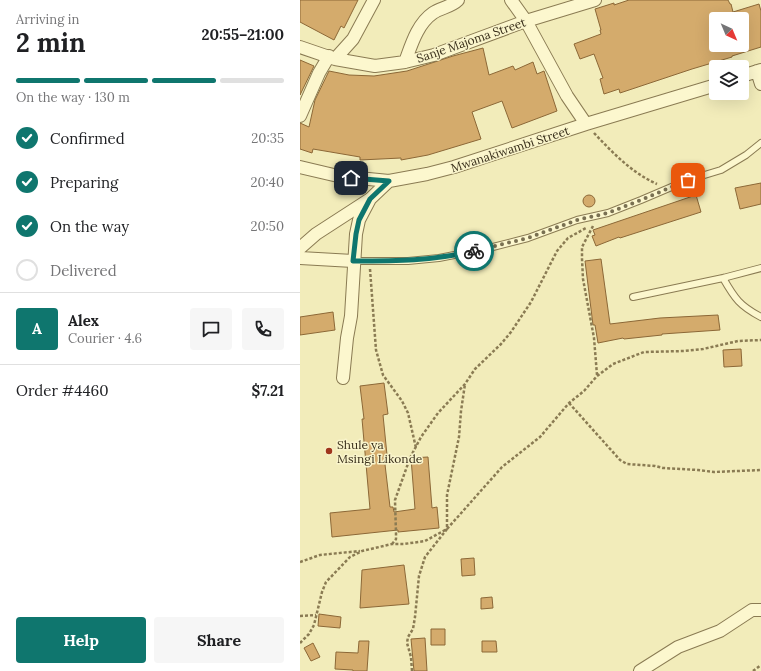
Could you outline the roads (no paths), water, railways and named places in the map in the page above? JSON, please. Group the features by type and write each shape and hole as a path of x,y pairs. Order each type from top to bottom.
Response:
{"street":[{"path":"300,116 319,73 332,58 353,39 374,0"},
{"path":"511,0 526,21 567,96 586,124"},
{"name":"Sanje Majoma Street","path":"300,46 332,58 375,66 405,62 462,46 526,21 595,0"},
{"path":"405,62 415,36 427,18 433,13 459,1"},
{"path":"749,74 759,71 761,84"},
{"name":"Mwanakiwambi Street","path":"300,167 338,176 389,181 427,174 454,167 586,124 709,87"},
{"path":"300,248 316,234 370,199 389,181"},
{"path":"343,378 351,316 353,261 357,228 370,199"},
{"path":"300,258 353,261"},
{"path":"640,671 678,647 720,631 752,610 761,610"}],"lane":[{"path":"353,261 408,261 439,258 521,240 577,220 608,213 688,180 727,167 761,143"},
{"path":"633,297 723,278 761,268"},
{"path":"723,278 734,297 743,307 761,317"}],"place":[{"name":"Shule ya Msingi Likonde","path":"329,451"}]}
